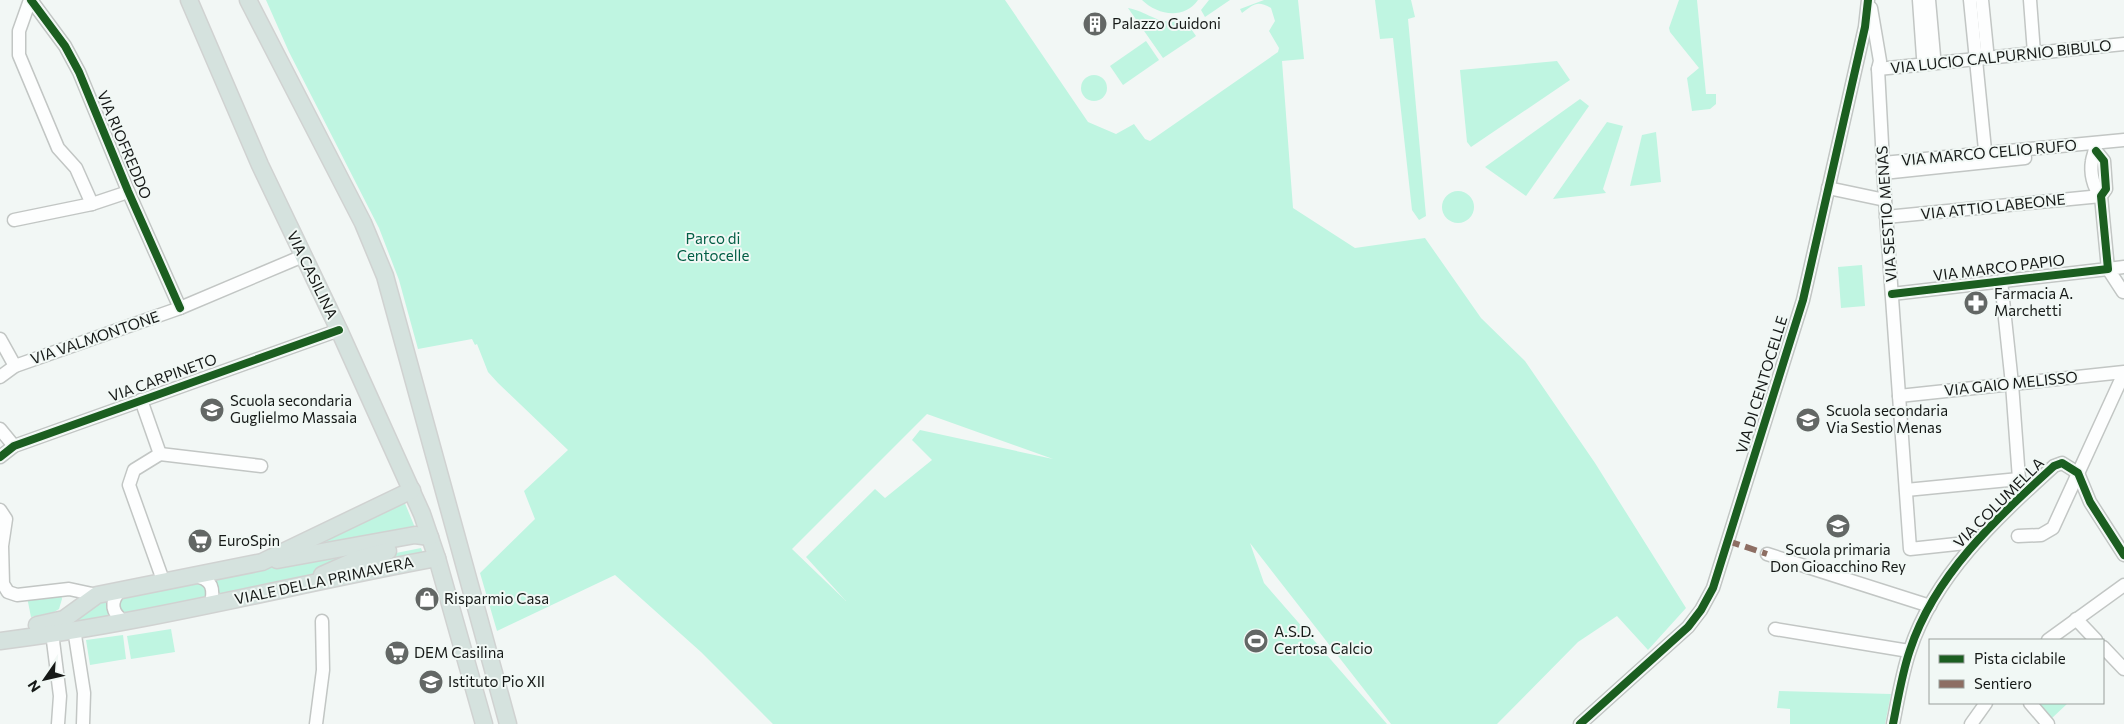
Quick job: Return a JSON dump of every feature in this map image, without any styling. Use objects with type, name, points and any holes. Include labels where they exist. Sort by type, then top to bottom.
[{"type":"main road","name":"VIA CASILINA","points":[[189,0],[260,165],[339,330],[412,490],[437,558],[484,724]]},
{"type":"main road","points":[[248,0],[338,173],[376,253],[393,304],[508,724]]},
{"type":"main road","name":"VIALE DELLA PRIMAVERA","points":[[0,640],[51,628],[97,595],[262,562],[412,490]]},
{"type":"main road","points":[[298,586],[358,558],[418,544],[430,537],[454,530]]},
{"type":"main road","points":[[262,562],[308,556],[411,536],[423,535],[430,537]]},
{"type":"main road","name":"VIALE DELLA PRIMAVERA","points":[[0,630],[74,629],[123,621],[211,605],[437,558]]},
{"type":"street","points":[[30,0],[19,31],[19,55],[58,148],[76,168],[92,204]]},
{"type":"street","name":"VIA RIOFREDDO","points":[[30,0],[65,46],[79,72],[128,191],[180,308]]},
{"type":"street","name":"VIA SESTIO MENAS","points":[[1868,0],[1879,65],[1884,200],[1910,549],[1975,542]]},
{"type":"street","name":"VIA DI CENTOCELLE","points":[[1580,724],[1688,627],[1702,610],[1710,595],[1803,300],[1865,27],[1868,0]]},
{"type":"street","points":[[1919,0],[1929,56]]},
{"type":"street","points":[[1929,0],[1929,56]]},
{"type":"street","points":[[1970,0],[1979,54],[1985,158]]},
{"type":"street","points":[[1979,54],[1982,0]]},
{"type":"street","points":[[2030,0],[2034,49]]},
{"type":"street","name":"VIA LUCIO CALPURNIO BIBULO","points":[[1879,65],[2085,44],[2124,37]]},
{"type":"street","name":"VIA LUCIO CALPURNIO BIBULO","points":[[2085,44],[2124,44]]},
{"type":"street","name":"VIA LUCIO CALPURNIO BIBULO","points":[[1879,65],[1929,56],[1979,54]]},
{"type":"street","name":"VIA MARCO CELIO RUFO","points":[[2095,147],[2124,140]]},
{"type":"street","points":[[2095,147],[2104,161],[2106,190],[2100,196],[2108,269],[2124,291],[2124,296]]},
{"type":"street","name":"VIA MARCO CELIO RUFO","points":[[1883,168],[2095,147],[2124,148]]},
{"type":"street","points":[[1828,188],[1884,200]]},
{"type":"street","points":[[14,220],[92,204],[122,194]]},
{"type":"street","name":"VIA ATTIO LABEONE","points":[[1886,217],[2100,196]]},
{"type":"street","name":"VIA VALMONTONE","points":[[0,377],[15,366],[180,308],[303,256]]},
{"type":"street","name":"VIA MARCO PAPIO","points":[[1892,294],[2124,267]]},
{"type":"street","points":[[2001,281],[2012,384],[2019,478],[2027,490]]},
{"type":"street","name":"VIA CARPINETO","points":[[0,457],[14,446],[339,330]]},
{"type":"street","points":[[0,339],[15,366]]},
{"type":"street","points":[[2018,536],[2041,535],[2053,528],[2124,373]]},
{"type":"street","name":"VIA GAIO MELISSO","points":[[1899,396],[2124,373]]},
{"type":"street","points":[[141,400],[160,454]]},
{"type":"street","points":[[0,429],[14,446]]},
{"type":"street","points":[[164,583],[130,490],[129,482],[135,469],[160,454],[262,466]]},
{"type":"street","name":"VIA COLUMELLA","points":[[1893,724],[1909,650],[1930,606],[1975,542],[2054,466],[2062,463],[2078,473]]},
{"type":"street","points":[[2078,473],[2090,502],[2124,555]]},
{"type":"street","points":[[1906,490],[2019,478]]},
{"type":"street","points":[[0,510],[6,519],[2,546],[4,584],[8,592],[17,595],[69,589],[97,595]]},
{"type":"street","points":[[1767,554],[1930,606]]},
{"type":"street","name":"VIALE DELLA PRIMAVERA","points":[[195,576],[205,578],[212,585],[211,605]]},
{"type":"street","points":[[2049,639],[2124,585]]},
{"type":"street","points":[[119,592],[114,599],[113,607],[116,614],[123,621]]},
{"type":"street","points":[[2076,619],[2095,639]]},
{"type":"street","points":[[316,724],[322,670],[322,622]]},
{"type":"street","points":[[51,628],[60,696],[58,724]]},
{"type":"street","points":[[74,629],[84,693],[83,724]]},
{"type":"street","points":[[1775,629],[1909,650]]},
{"type":"street","points":[[2104,648],[2124,669]]},
{"type":"street","points":[[1972,724],[1985,704]]},
{"type":"street","points":[[2031,704],[2048,724]]},
{"type":"green space","name":"Parco di Centocelle","points":[[266,0],[1005,0],[1088,122],[1116,134],[1134,124],[1145,139],[1150,141],[1278,52],[1279,48],[1269,31],[1275,21],[1271,8],[1262,4],[1256,4],[1242,13],[1240,9],[1264,0],[1298,0],[1304,59],[1282,61],[1293,208],[1355,248],[1425,238],[1481,318],[1525,361],[1595,463],[1686,608],[1648,650],[1617,616],[1578,642],[1497,724],[1391,724],[1250,543],[1264,583],[1387,724],[773,724],[701,652],[615,575],[497,631],[480,573],[535,519],[524,491],[568,450],[488,372],[477,344],[475,345],[472,339],[418,349],[399,280],[379,228],[289,52]],"holes":[[[927,414],[1053,459],[920,430],[912,440],[932,460],[885,498],[875,489],[806,557],[846,601],[792,549]]]},
{"type":"green space","points":[[1142,0],[1198,0],[1185,11],[1170,13],[1155,9]]},
{"type":"green space","points":[[1209,0],[1230,0],[1205,17],[1201,10]]},
{"type":"green space","points":[[1375,0],[1411,0],[1415,17],[1408,19],[1426,216],[1419,220],[1412,210],[1393,38],[1380,39]]},
{"type":"green space","points":[[1679,0],[1697,0],[1706,94],[1716,94],[1716,104],[1710,109],[1692,111],[1687,78],[1699,68],[1670,32],[1669,28]]},
{"type":"green space","points":[[1128,8],[1161,20],[1185,20],[1196,36],[1163,58]]},
{"type":"green space","points":[[1146,41],[1159,60],[1123,85],[1110,66]]},
{"type":"green space","points":[[1557,61],[1570,80],[1471,147],[1467,142],[1460,70]]},
{"type":"green space","points":[[1094,75],[1103,79],[1107,88],[1103,97],[1094,101],[1085,97],[1081,88],[1085,79]]},
{"type":"green space","points":[[1580,99],[1589,106],[1526,196],[1485,167]]},
{"type":"green space","points":[[1607,122],[1623,126],[1603,189],[1606,193],[1553,199]]},
{"type":"green space","points":[[1656,132],[1661,182],[1630,186],[1642,135]]},
{"type":"green space","points":[[1458,191],[1469,196],[1474,207],[1469,218],[1458,223],[1447,218],[1442,207],[1447,196]]},
{"type":"green space","points":[[1862,265],[1865,306],[1841,308],[1838,267]]},
{"type":"green space","points":[[404,501],[416,530],[301,553]]},
{"type":"green space","points":[[406,540],[301,580],[218,597],[214,579]]},
{"type":"green space","points":[[421,548],[423,553],[346,568],[376,557]]},
{"type":"green space","points":[[199,582],[208,587],[206,597],[125,613],[120,610],[118,602],[120,599]]},
{"type":"green space","points":[[61,593],[62,599],[59,609],[51,614],[31,617],[27,597]]},
{"type":"green space","points":[[111,598],[106,608],[112,615],[72,622],[86,608]]},
{"type":"green space","points":[[171,629],[175,652],[131,659],[127,636]]},
{"type":"green space","points":[[123,635],[126,659],[90,665],[86,640]]},
{"type":"green space","points":[[1779,691],[1891,694],[1885,724],[1790,724],[1790,709],[1777,708]]},
{"type":"green space","points":[[2037,704],[2067,704],[2051,719]]},
{"type":"marked path","points":[[1728,541],[1767,554]]},
{"type":"cycle path","points":[[31,0],[65,46],[79,72],[128,191],[180,308]]},
{"type":"cycle path","points":[[1580,724],[1688,627],[1701,610],[1713,588],[1803,300],[1865,27],[1868,0]]},
{"type":"cycle path","points":[[1892,294],[2108,269],[2101,196],[2106,189],[2104,161],[2096,151]]},
{"type":"cycle path","points":[[0,457],[14,446],[339,330]]},
{"type":"cycle path","points":[[1893,724],[1902,677],[1910,650],[1921,622],[1935,596],[1970,549],[1990,527],[2054,466],[2062,463],[2078,473],[2090,502],[2124,555]]},
{"type":"place","name":"Palazzo Guidoni","points":[[1095,24]]},
{"type":"place","name":"Farmacia A. Marchetti","points":[[1976,303]]},
{"type":"place","name":"Scuola secondaria Guglielmo Massaia","points":[[212,410]]},
{"type":"place","name":"Scuola secondaria Via Sestio Menas","points":[[1808,420]]},
{"type":"place","name":"Scuola primaria Don Gioacchino Rey","points":[[1838,526]]},
{"type":"place","name":"EuroSpin","points":[[200,541]]},
{"type":"place","name":"Risparmio Casa","points":[[427,599]]},
{"type":"place","name":"A.S.D. Certosa Calcio","points":[[1256,641]]},
{"type":"place","name":"DEM Casilina","points":[[397,653]]},
{"type":"place","name":"Istituto Pio XII","points":[[431,682]]}]
